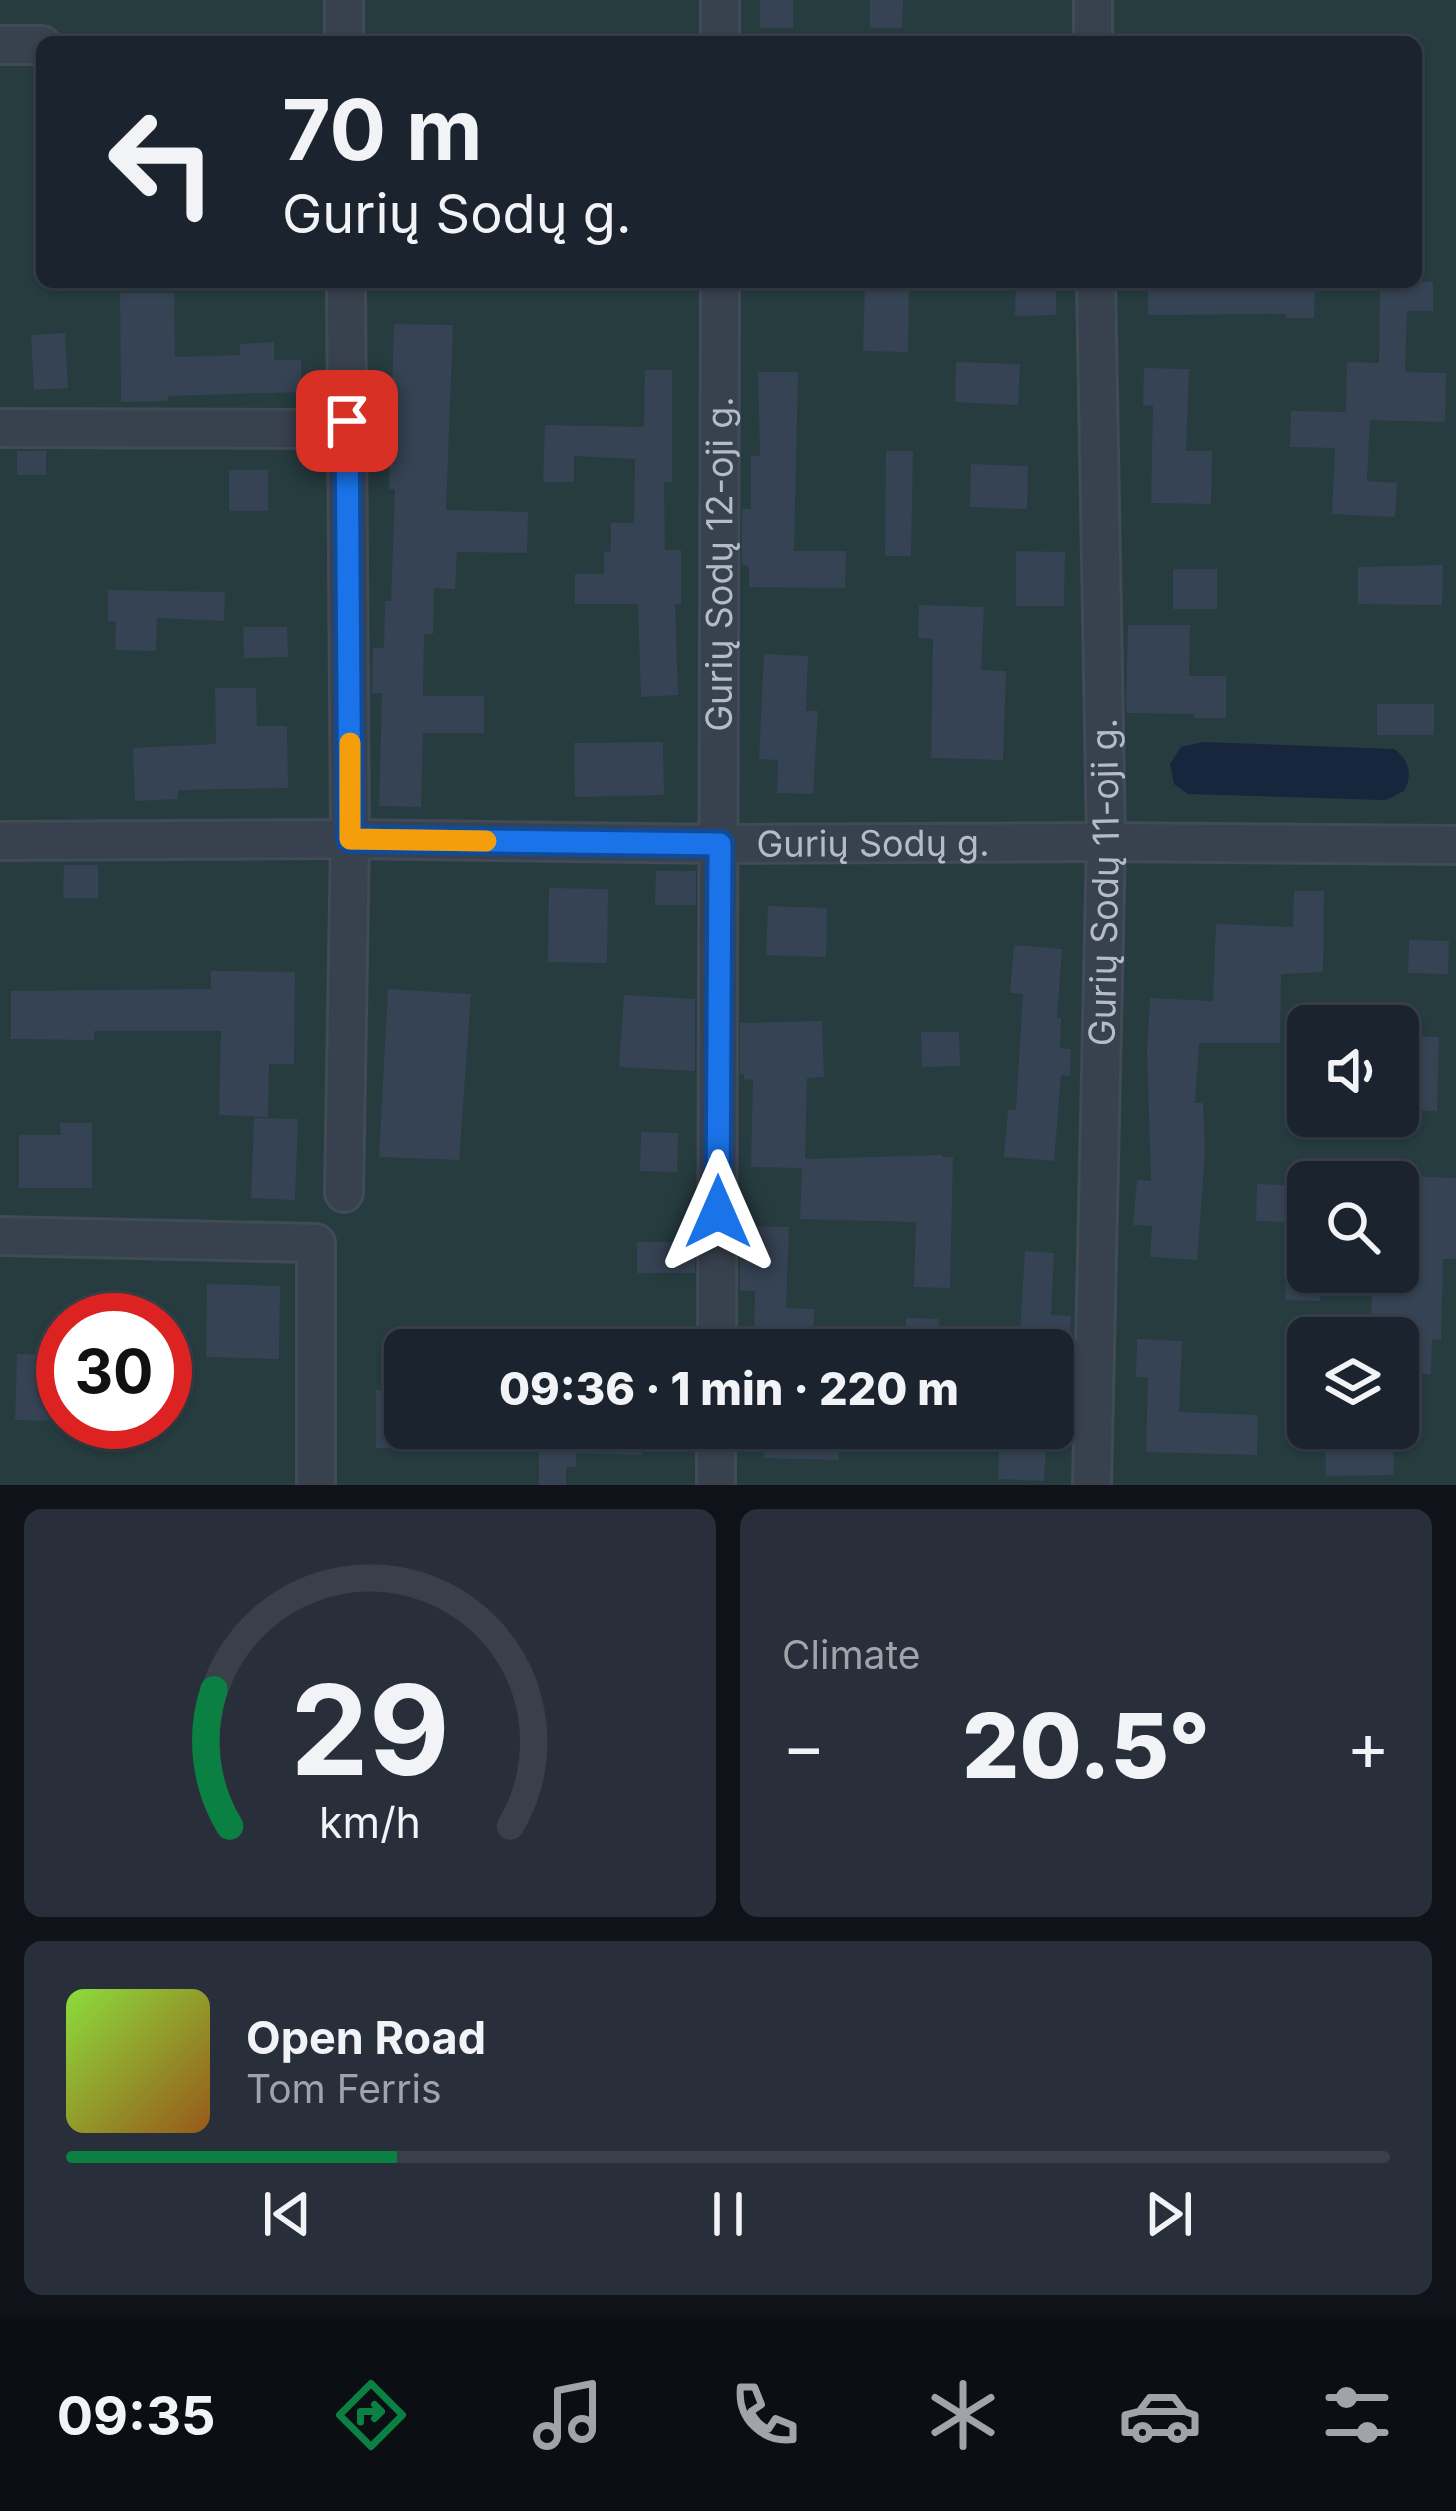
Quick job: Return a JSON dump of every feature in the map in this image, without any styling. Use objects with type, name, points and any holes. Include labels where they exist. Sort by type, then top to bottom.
[{"type":"street","points":[[344,0],[344,36]]},
{"type":"street","points":[[720,0],[720,36]]},
{"type":"street","points":[[1093,0],[1093,36]]},
{"type":"street","points":[[0,45],[36,45]]},
{"type":"street","points":[[344,1193],[350,839],[346,288]]},
{"type":"street","name":"Gurių Sodų 12-oji g.","points":[[717,1329],[720,288]]},
{"type":"street","name":"Gurių Sodų 11-oji g.","points":[[1093,1485],[1106,842],[1096,288]]},
{"type":"street","points":[[0,428],[317,428]]},
{"type":"street","name":"Gurių Sodų g.","points":[[0,841],[1456,845]]},
{"type":"street","points":[[0,1237],[316,1243],[316,1485]]},
{"type":"street","points":[[716,1449],[716,1485]]},
{"type":"green space","points":[[0,0],[1456,0],[1456,1485],[0,1485]]},
{"type":"water","points":[[1203,742],[1394,749],[1406,763],[1408,780],[1404,791],[1386,800],[1188,794],[1174,784],[1170,764],[1181,747]]},
{"type":"building","points":[[760,0],[793,0],[793,28],[760,28]]},
{"type":"building","points":[[870,0],[903,0],[902,28],[870,28]]},
{"type":"building","points":[[1422,282],[1433,282],[1433,311],[1407,311],[1405,372],[1446,373],[1445,422],[1370,420],[1367,481],[1397,483],[1395,517],[1332,514],[1335,448],[1290,447],[1291,411],[1346,412],[1347,362],[1379,363],[1380,288],[1422,288]]},
{"type":"building","points":[[865,288],[909,288],[908,352],[863,351]]},
{"type":"building","points":[[1016,288],[1056,288],[1056,315],[1015,316]]},
{"type":"building","points":[[1148,288],[1315,288],[1314,318],[1148,315]]},
{"type":"building","points":[[120,293],[174,293],[175,357],[240,355],[240,344],[274,342],[274,360],[301,360],[301,392],[121,402]]},
{"type":"building","points":[[394,324],[453,325],[446,510],[528,512],[527,553],[457,552],[455,589],[434,588],[433,634],[424,634],[423,696],[484,696],[484,733],[423,733],[421,807],[379,806],[382,693],[372,693],[373,648],[384,648],[385,601],[391,601]]},
{"type":"building","points":[[65,333],[68,388],[34,390],[31,335]]},
{"type":"building","points":[[956,362],[1020,364],[1018,405],[955,402]]},
{"type":"building","points":[[1144,368],[1189,369],[1186,451],[1212,451],[1211,504],[1151,503],[1153,406],[1143,405]]},
{"type":"building","points":[[645,370],[672,370],[672,482],[664,482],[665,550],[681,550],[681,604],[675,604],[678,695],[641,697],[638,604],[575,604],[575,574],[604,574],[604,552],[611,551],[611,523],[634,523],[635,459],[574,456],[574,482],[543,482],[545,425],[644,427]]},
{"type":"building","points":[[758,372],[798,372],[794,551],[846,551],[845,588],[749,587],[749,566],[742,565],[742,509],[751,509],[751,456],[760,456]]},
{"type":"building","points":[[17,451],[46,451],[46,475],[17,475]]},
{"type":"building","points":[[886,451],[913,451],[911,556],[885,556]]},
{"type":"building","points":[[971,464],[1028,466],[1027,509],[970,507]]},
{"type":"building","points":[[229,470],[268,470],[268,511],[229,511]]},
{"type":"building","points":[[1016,551],[1065,552],[1064,606],[1016,606]]},
{"type":"building","points":[[1443,565],[1442,605],[1358,604],[1358,567]]},
{"type":"building","points":[[1173,569],[1217,569],[1217,609],[1173,609]]},
{"type":"building","points":[[108,590],[225,592],[224,621],[157,618],[156,651],[115,650],[116,621],[108,621]]},
{"type":"building","points":[[919,605],[984,607],[981,670],[1006,671],[1003,760],[931,758],[933,639],[918,638]]},
{"type":"building","points":[[1128,625],[1190,625],[1189,676],[1226,676],[1226,718],[1126,713]]},
{"type":"building","points":[[243,627],[287,627],[288,657],[244,658]]},
{"type":"building","points":[[764,654],[808,656],[806,711],[818,711],[813,794],[777,793],[778,760],[759,759]]},
{"type":"building","points":[[215,688],[256,688],[257,726],[287,726],[288,788],[178,790],[178,799],[135,801],[133,748],[216,744]]},
{"type":"building","points":[[1377,704],[1434,704],[1434,735],[1377,735]]},
{"type":"building","points":[[663,742],[664,795],[575,797],[574,743]]},
{"type":"building","points":[[64,865],[98,865],[98,898],[63,898]]},
{"type":"building","points":[[656,871],[696,871],[696,905],[655,905]]},
{"type":"building","points":[[549,888],[608,889],[607,963],[548,962]]},
{"type":"building","points":[[1294,891],[1324,891],[1323,972],[1281,974],[1280,1043],[1199,1043],[1195,1103],[1203,1103],[1205,1153],[1197,1260],[1150,1257],[1152,1226],[1133,1225],[1137,1180],[1151,1181],[1150,998],[1213,1001],[1216,924],[1293,927]]},
{"type":"building","points":[[768,906],[827,908],[826,957],[766,955]]},
{"type":"building","points":[[1409,940],[1449,941],[1448,974],[1408,973]]},
{"type":"building","points":[[1014,945],[1062,949],[1057,1018],[1061,1018],[1060,1048],[1071,1049],[1070,1076],[1061,1075],[1054,1161],[1004,1157],[1008,1110],[1016,1110],[1023,994],[1010,993]]},
{"type":"building","points":[[211,971],[295,972],[294,1064],[269,1064],[268,1117],[219,1115],[221,1031],[94,1031],[94,1040],[11,1039],[11,991],[211,989]]},
{"type":"building","points":[[388,989],[471,994],[459,1160],[379,1157]]},
{"type":"building","points":[[624,995],[695,999],[695,1071],[619,1067]]},
{"type":"building","points":[[822,1021],[824,1077],[807,1078],[805,1159],[953,1157],[950,1288],[914,1287],[916,1222],[800,1219],[802,1168],[751,1167],[753,1079],[744,1080],[740,1074],[740,1023]]},
{"type":"building","points":[[921,1032],[959,1032],[960,1066],[922,1067]]},
{"type":"building","points":[[1419,1037],[1439,1037],[1437,1111],[1419,1111]]},
{"type":"building","points":[[254,1118],[298,1119],[295,1200],[251,1198]]},
{"type":"building","points":[[60,1123],[92,1123],[92,1188],[19,1188],[19,1135],[61,1135]]},
{"type":"building","points":[[641,1132],[678,1133],[677,1172],[640,1171]]},
{"type":"building","points":[[1419,1177],[1456,1178],[1456,1259],[1443,1259],[1441,1340],[1432,1339],[1431,1374],[1419,1374],[1419,1317],[1371,1317],[1372,1294],[1419,1293]]},
{"type":"building","points":[[1257,1184],[1287,1185],[1287,1222],[1256,1221]]},
{"type":"building","points":[[745,1226],[789,1227],[786,1308],[814,1309],[814,1329],[754,1329],[755,1291],[740,1291],[740,1243],[744,1243]]},
{"type":"building","points":[[637,1242],[695,1242],[695,1273],[637,1273]]},
{"type":"building","points":[[1025,1251],[1054,1253],[1051,1315],[1071,1316],[1070,1329],[1020,1329]]},
{"type":"building","points":[[1286,1272],[1287,1293],[1320,1293],[1320,1301],[1285,1300]]},
{"type":"building","points":[[207,1284],[280,1286],[279,1359],[206,1357]]},
{"type":"building","points":[[906,1318],[939,1319],[939,1329],[906,1329]]},
{"type":"building","points":[[1137,1339],[1182,1341],[1179,1412],[1258,1415],[1257,1455],[1146,1452],[1148,1377],[1136,1377]]},
{"type":"building","points":[[17,1354],[36,1354],[36,1420],[15,1420]]},
{"type":"building","points":[[376,1390],[384,1390],[384,1448],[376,1448]]},
{"type":"building","points":[[539,1449],[642,1449],[642,1455],[576,1453],[576,1467],[566,1467],[566,1485],[539,1485]]},
{"type":"building","points":[[764,1449],[839,1449],[839,1460],[764,1458]]},
{"type":"building","points":[[999,1449],[1046,1449],[1044,1481],[998,1479]]},
{"type":"building","points":[[1325,1449],[1393,1449],[1394,1475],[1326,1476]]},
{"type":"slow traffic","points":[[350,743],[350,839],[486,841]]},
{"type":"route","points":[[347,421],[350,839],[720,844],[718,1212]]}]
